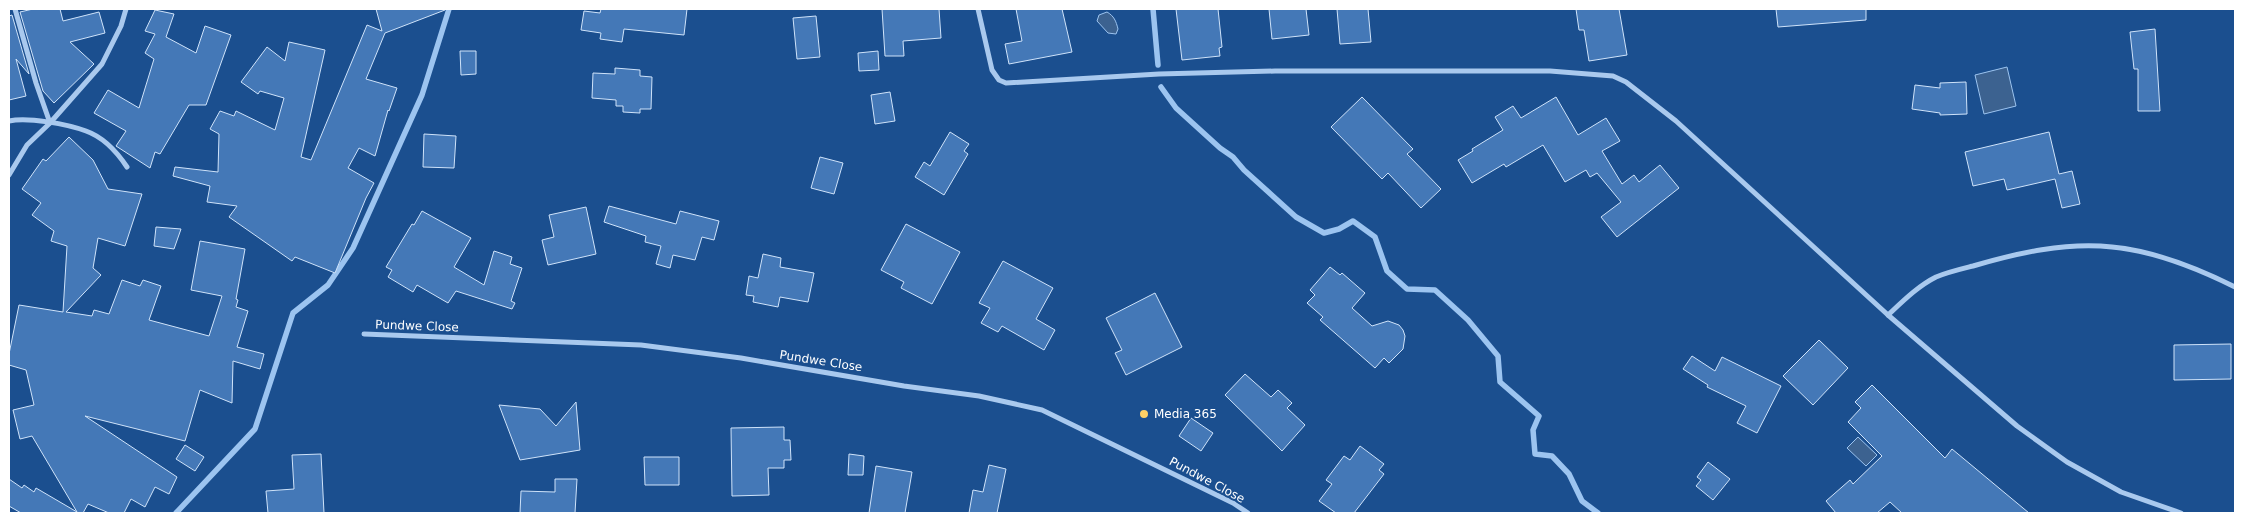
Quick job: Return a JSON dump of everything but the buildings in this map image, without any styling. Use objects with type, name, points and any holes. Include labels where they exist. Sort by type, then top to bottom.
[{"type":"street","points":[[15,9],[36,83],[50,123]]},
{"type":"street","points":[[9,175],[28,146],[102,64],[121,26],[126,9]]},
{"type":"street","points":[[978,9],[992,70],[999,80],[1006,83],[1159,74],[1274,71],[1550,71],[1613,76],[1626,82],[1676,121],[1888,315],[2017,426],[2067,462],[2121,492],[2181,513]]},
{"type":"street","points":[[9,121],[17,119],[50,123],[87,131],[109,145],[127,167]]},
{"type":"street","points":[[1888,315],[1917,289],[1937,277],[2002,258],[2057,248],[2112,247],[2162,256],[2208,273],[2235,286]]},
{"type":"street","name":"Pundwe Close","points":[[364,334],[641,345],[760,361],[904,386],[979,396],[1042,410],[1224,499],[1248,513]]},
{"type":"water","points":[[1107,12],[1115,21],[1118,29],[1116,34],[1108,33],[1097,21],[1099,15]]},
{"type":"water","points":[[2007,67],[2016,106],[1984,114],[1975,75]]},
{"type":"water","points":[[1858,437],[1877,455],[1866,466],[1847,448]]},
{"type":"waterway","points":[[176,513],[255,429],[293,313],[328,285],[353,248],[422,95],[449,9]]},
{"type":"waterway","points":[[1153,9],[1158,65]]},
{"type":"waterway","points":[[1161,87],[1176,108],[1220,148],[1233,157],[1244,170],[1296,217],[1324,233],[1339,229],[1353,221],[1375,237],[1387,271],[1407,289],[1435,290],[1468,320],[1498,356],[1500,382],[1539,416],[1533,430],[1535,454],[1552,456],[1569,474],[1582,501],[1598,513]]},
{"type":"place","name":"Media 365","points":[[1144,414]]}]
